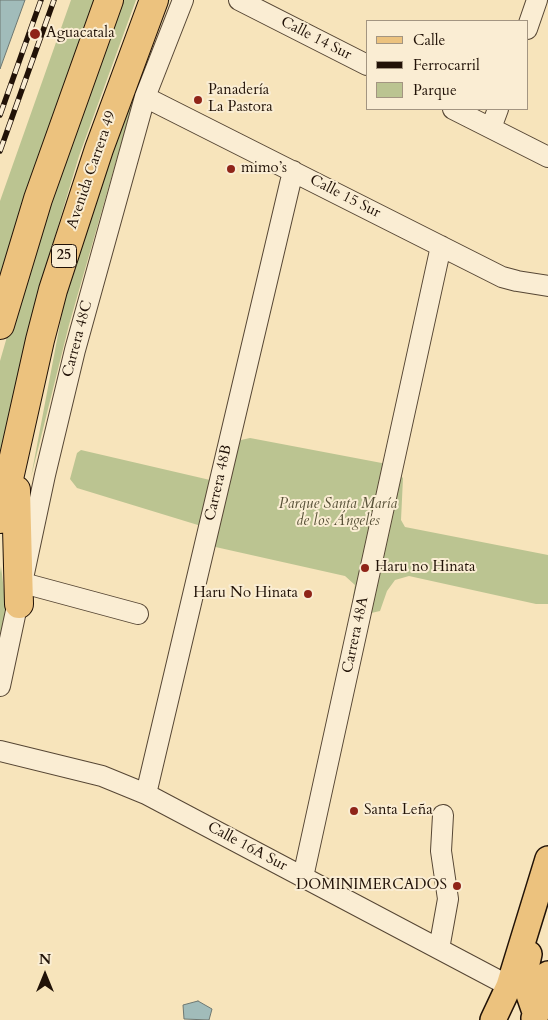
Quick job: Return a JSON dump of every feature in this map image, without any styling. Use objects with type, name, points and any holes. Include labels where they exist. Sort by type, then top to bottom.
[{"type":"highway","points":[[0,325],[38,199],[108,0]]},
{"type":"highway","name":"Avenida Carrera 49","points":[[0,519],[53,290],[99,149],[154,0]]},
{"type":"highway","points":[[15,450],[21,593]]},
{"type":"main road","points":[[493,1020],[508,986],[548,859]]},
{"type":"main road","points":[[541,1003],[530,1001],[526,986],[526,972],[527,958],[548,896]]},
{"type":"street","name":"Carrera 48C","points":[[0,686],[45,475],[73,359],[146,97],[183,0]]},
{"type":"street","points":[[528,26],[537,0]]},
{"type":"street","name":"Calle 14 Sur","points":[[242,1],[366,64]]},
{"type":"street","name":"Calle 15 Sur","points":[[146,97],[502,277],[548,286]]},
{"type":"street","points":[[455,110],[548,157]]},
{"type":"street","points":[[491,128],[498,110]]},
{"type":"street","name":"Carrera 48B","points":[[146,794],[293,171]]},
{"type":"street","name":"Carrera 48A","points":[[303,877],[441,246]]},
{"type":"street","points":[[21,593],[138,614]]},
{"type":"street","name":"Calle 16A Sur","points":[[0,751],[102,776],[146,794],[508,986]]},
{"type":"street","points":[[439,948],[448,899],[441,851],[443,815]]},
{"type":"green space","points":[[71,0],[94,0],[27,187],[0,275],[0,201]]},
{"type":"green space","points":[[120,0],[136,0],[79,156],[55,236],[27,336],[0,454],[0,361],[17,302]]},
{"type":"green space","points":[[162,0],[170,0],[158,28],[121,144],[69,325],[31,477],[63,308],[89,210]]},
{"type":"green space","name":"Parque Santa María de los Ángeles","points":[[250,438],[387,464],[403,478],[401,520],[405,527],[548,555],[548,604],[536,604],[409,576],[395,580],[387,591],[380,611],[367,614],[353,606],[355,585],[345,576],[211,546],[211,529],[77,488],[70,479],[77,453],[81,450],[223,483],[234,446],[241,440]]},
{"type":"green space","points":[[1,566],[6,608],[0,635],[0,573]]},
{"type":"water","points":[[0,0],[25,0],[0,69]]},
{"type":"water","points":[[198,1001],[212,1009],[209,1020],[184,1019],[183,1005]]},
{"type":"railway","points":[[0,115],[41,0]]},
{"type":"railway","points":[[0,151],[54,0]]},
{"type":"place","name":"Aguacatala","points":[[35,34]]},
{"type":"place","name":"Panadería La Pastora","points":[[198,100]]},
{"type":"place","name":"mimo’s","points":[[231,169]]},
{"type":"place","name":"Haru no Hinata","points":[[365,568]]},
{"type":"place","name":"Haru No Hinata","points":[[308,594]]},
{"type":"place","name":"Santa Leña","points":[[354,811]]},
{"type":"place","name":"DOMINIMERCADOS","points":[[457,886]]}]
